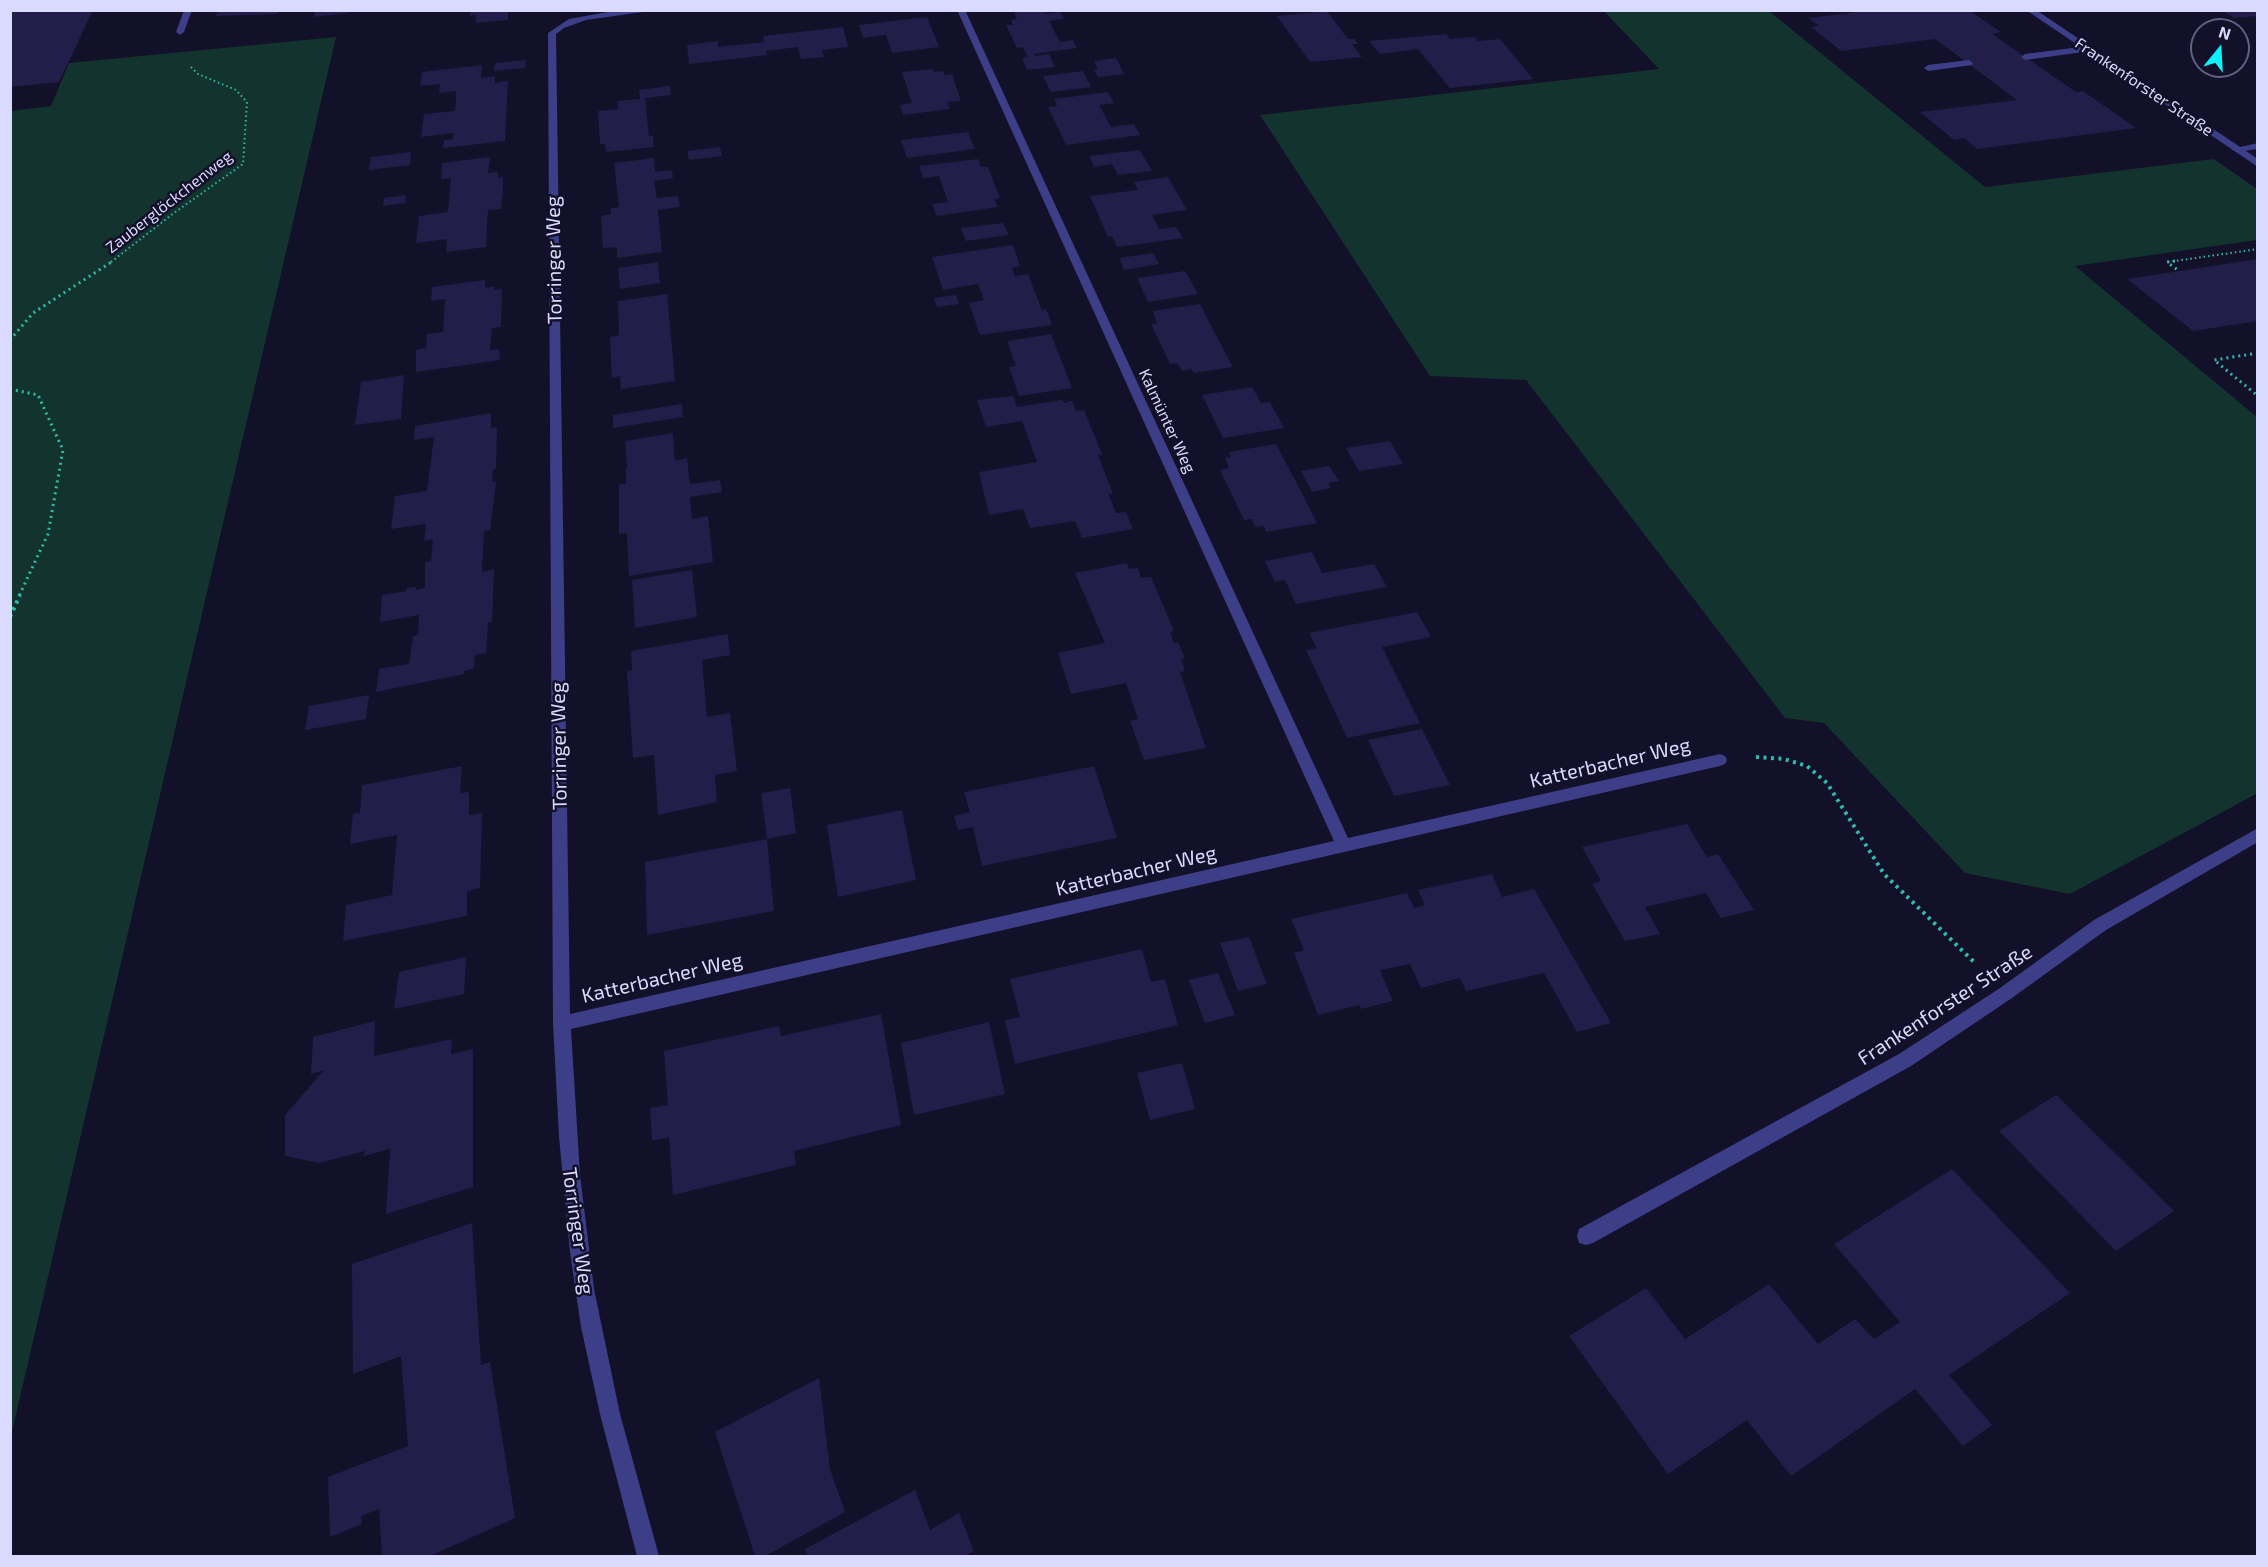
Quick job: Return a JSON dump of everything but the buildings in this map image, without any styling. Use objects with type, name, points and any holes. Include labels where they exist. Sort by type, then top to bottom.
[{"type":"street","points":[[180,32],[188,10]]},
{"type":"street","name":"Torringer Weg","points":[[648,1557],[633,1504],[591,1326],[568,1157],[562,1023],[552,33],[560,25],[577,19],[653,10]]},
{"type":"street","name":"Kalmünter Weg","points":[[962,10],[1343,845]]},
{"type":"street","name":"Frankenforster Straße","points":[[2030,10],[2258,164]]},
{"type":"street","points":[[2025,57],[2088,49]]},
{"type":"street","points":[[1929,68],[1969,63]]},
{"type":"street","points":[[2236,149],[2258,146]]},
{"type":"street","name":"Katterbacher Weg","points":[[562,1023],[1720,760]]},
{"type":"street","name":"Frankenforster Straße","points":[[1586,1236],[1905,1060],[2006,993],[2100,925],[2258,834]]},
{"type":"path","name":"Zauberglöckchenweg","points":[[10,340],[33,313],[109,264],[174,213],[243,164],[247,102],[236,90],[198,74],[185,61],[180,32]]},
{"type":"path","points":[[2179,271],[2168,262],[2258,249]]},
{"type":"path","points":[[2258,353],[2214,360],[2258,396]]},
{"type":"path","points":[[10,389],[38,395],[63,450],[48,534],[10,617]]},
{"type":"path","points":[[1720,760],[1759,756],[1784,759],[1807,766],[1827,783],[1884,874],[2006,993]]},
{"type":"green space","points":[[1604,11],[1769,11],[1985,187],[2214,159],[2257,189],[2257,240],[2075,266],[2257,417],[2258,793],[2070,894],[1965,873],[1824,723],[1785,718],[1526,380],[1430,376],[1260,115],[1659,69]]},
{"type":"green space","points":[[336,37],[11,1436],[11,111],[51,106],[69,63]]}]
